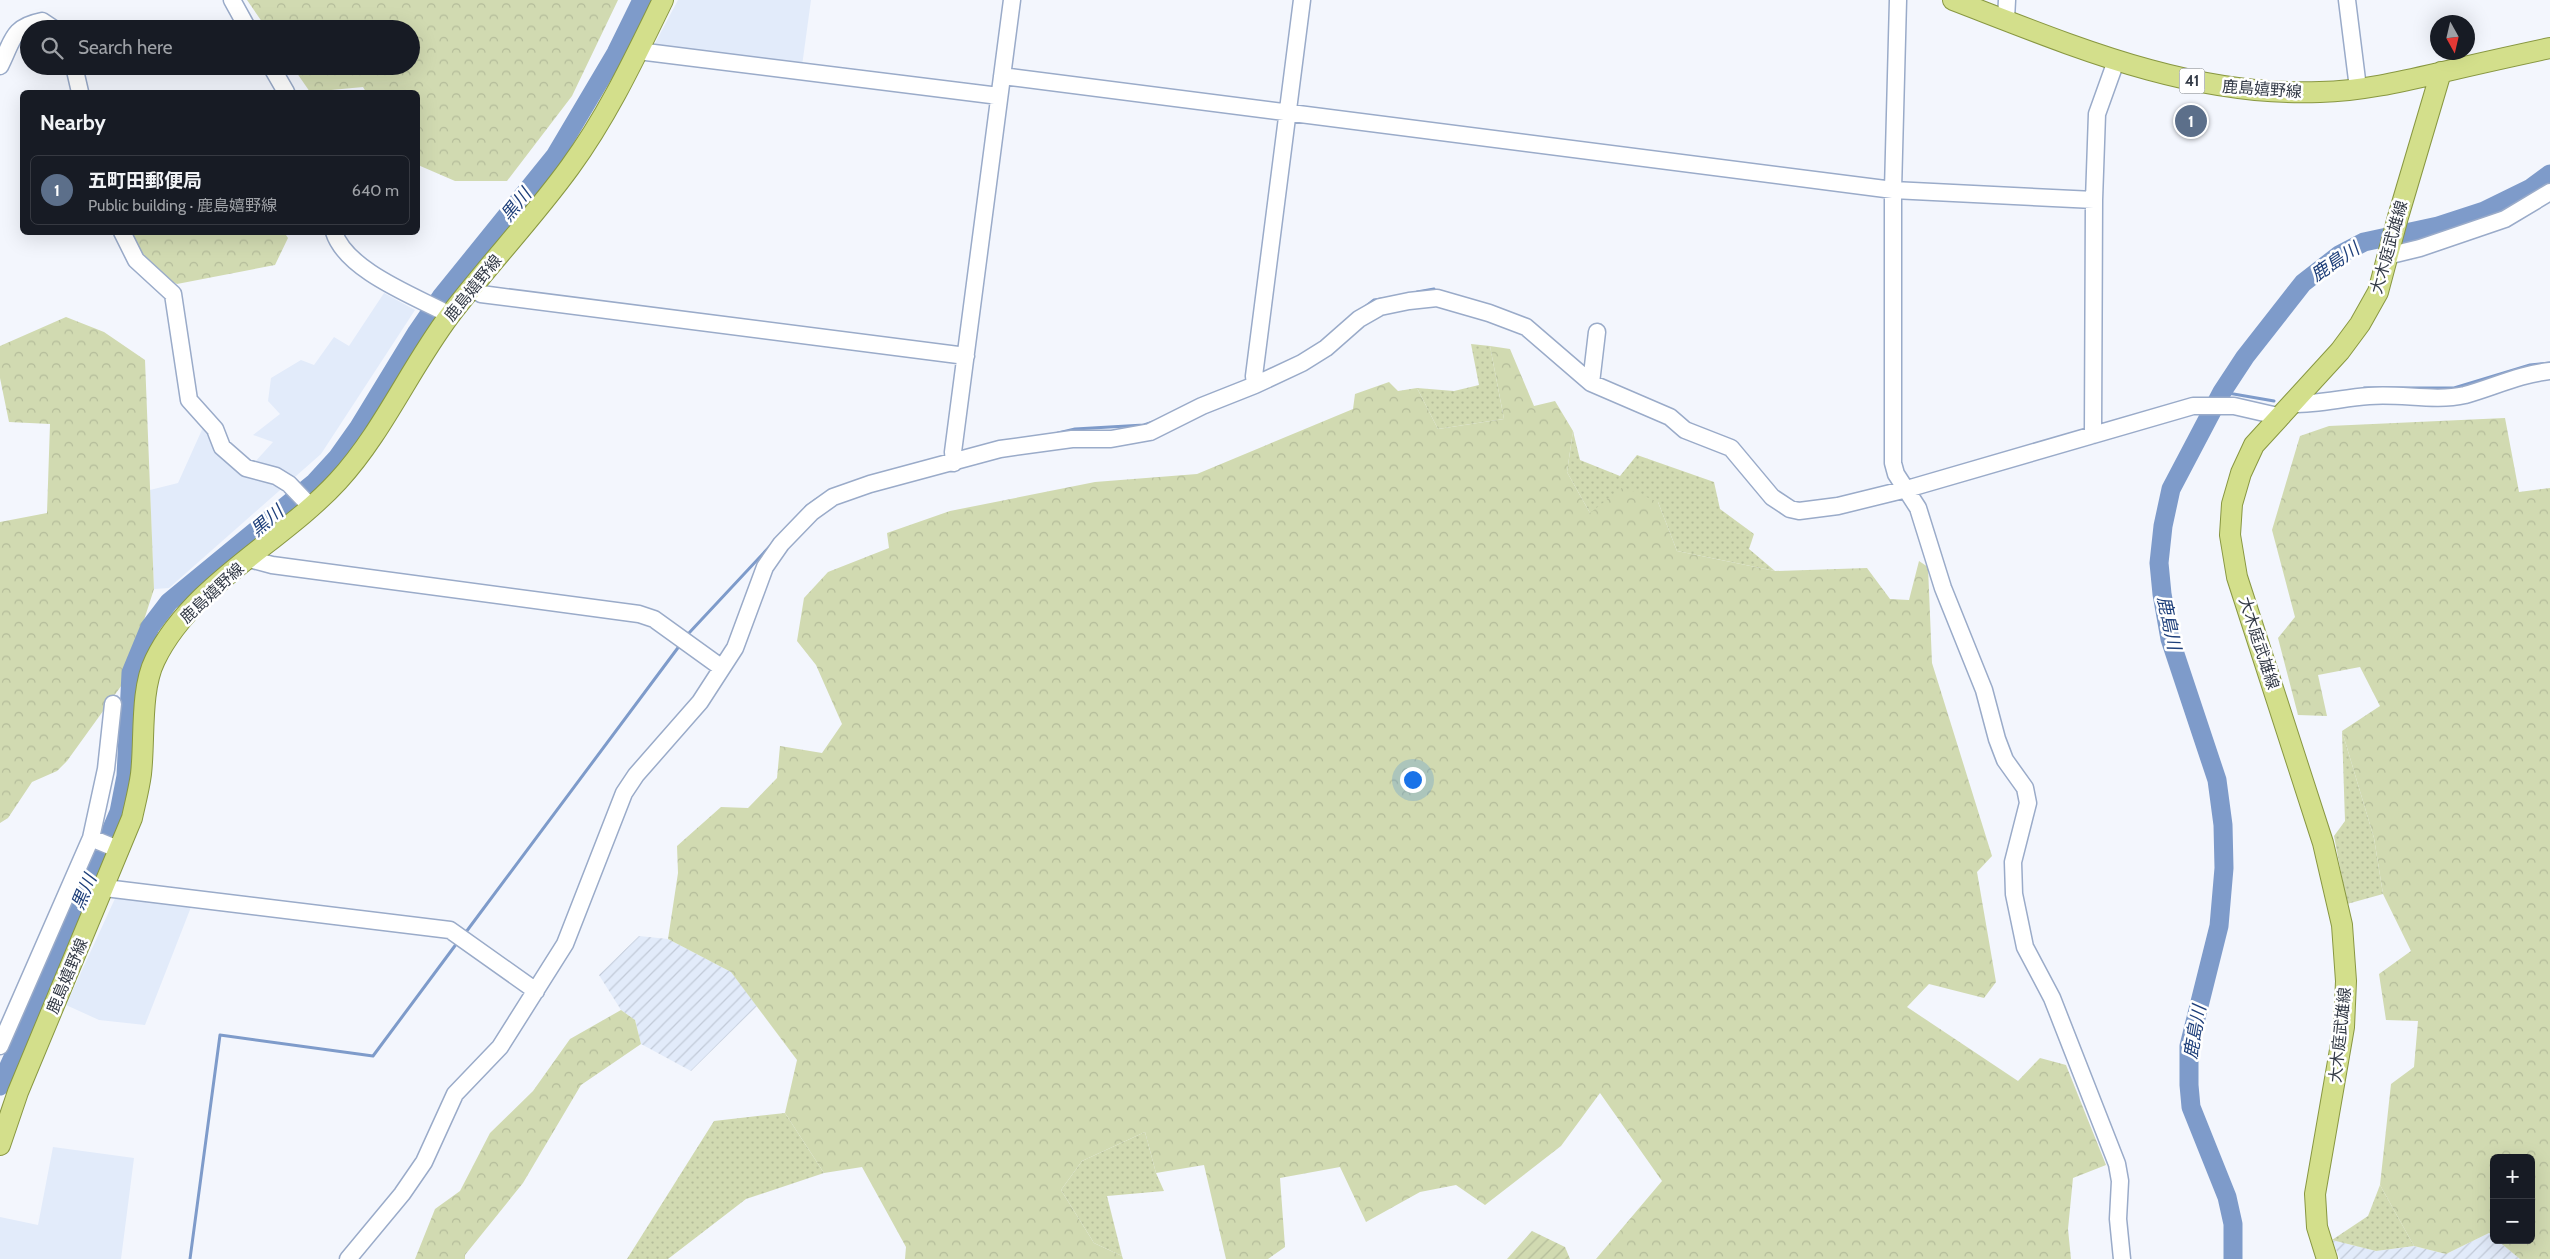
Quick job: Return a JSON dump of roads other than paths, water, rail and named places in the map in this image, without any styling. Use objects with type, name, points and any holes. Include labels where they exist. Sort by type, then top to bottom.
[{"type":"main road","name":"鹿島嬉野線","points":[[0,1145],[18,1092],[104,888],[116,848],[132,818],[141,774],[148,692],[154,662],[186,614],[311,507],[338,481],[361,451],[450,315],[474,288],[571,166],[603,117],[663,0]]},
{"type":"main road","name":"鹿島嬉野線","points":[[1953,0],[2007,10],[2116,61],[2175,78],[2220,86],[2278,92],[2322,92],[2382,86],[2550,48]]},
{"type":"main road","name":"大木庭武雄線","points":[[2327,1259],[2316,1227],[2315,1194],[2344,1027],[2346,982],[2342,925],[2323,843],[2236,577],[2230,535],[2232,504],[2240,473],[2254,445],[2340,351],[2360,324],[2378,292],[2386,256],[2441,72]]},
{"type":"street","points":[[232,0],[243,20]]},
{"type":"street","points":[[954,463],[953,452],[1012,0]]},
{"type":"street","points":[[1255,386],[1254,376],[1302,0]]},
{"type":"street","points":[[1898,0],[1893,190],[1892,440],[1896,474],[1918,508],[1943,588],[1984,690],[1997,739],[2006,760],[2025,788],[2028,803],[2013,862],[2014,894],[2025,946],[2052,998],[2117,1164],[2120,1181],[2118,1219],[2122,1259]]},
{"type":"street","points":[[2347,0],[2358,88]]},
{"type":"street","points":[[0,66],[15,32],[20,29]]},
{"type":"street","points":[[638,52],[999,96]]},
{"type":"street","points":[[2093,435],[2094,200],[2097,114],[2116,61]]},
{"type":"street","points":[[76,75],[80,90]]},
{"type":"street","points":[[276,75],[285,90]]},
{"type":"street","points":[[1002,76],[1893,190],[2094,200]]},
{"type":"street","points":[[2386,256],[2420,248],[2505,219],[2550,192]]},
{"type":"street","points":[[124,235],[136,260],[173,294],[189,400],[215,429],[222,447],[246,468],[276,476],[289,484],[311,507]]},
{"type":"street","points":[[336,235],[346,252],[365,270],[450,315]]},
{"type":"street","points":[[474,288],[481,294],[966,356]]},
{"type":"street","points":[[348,1259],[402,1194],[424,1162],[455,1094],[500,1047],[536,992],[572,929],[624,793],[636,775],[700,702],[735,648],[765,567],[781,544],[812,512],[833,497],[870,484],[954,463],[1000,449],[1072,439],[1111,439],[1150,432],[1202,406],[1255,386],[1302,363],[1326,348],[1359,319],[1380,307],[1408,301],[1437,298],[1489,312],[1526,327],[1591,383],[1670,417],[1684,430],[1731,448],[1772,497],[1790,509],[1799,511],[1838,506],[1907,489],[2193,406],[2209,404],[2287,410],[2370,396],[2446,397],[2464,395],[2529,373],[2550,371]]},
{"type":"street","points":[[1591,383],[1597,332]]},
{"type":"street","points":[[249,559],[272,565],[639,614],[654,619],[722,668]]},
{"type":"street","points":[[0,1046],[94,839],[106,769],[113,704]]},
{"type":"street","points":[[94,839],[116,848]]},
{"type":"street","points":[[104,888],[450,930],[536,992]]},
{"type":"waterway","name":"黒川","points":[[0,1086],[40,998],[119,812],[126,776],[131,673],[150,627],[169,602],[315,482],[337,458],[359,427],[417,332],[441,297],[555,156],[616,53],[642,0]]},
{"type":"waterway","name":"鹿島川","points":[[2233,1259],[2233,1224],[2227,1197],[2191,1107],[2189,1085],[2189,1046],[2219,926],[2224,868],[2223,825],[2217,780],[2170,639],[2162,594],[2159,563],[2163,526],[2171,489],[2222,392],[2245,357],[2303,283],[2339,255],[2364,242],[2438,226],[2484,211],[2531,188],[2550,174]]},
{"type":"waterway","points":[[1417,292],[1434,289]]},
{"type":"waterway","points":[[1365,307],[1374,300],[1382,299]]},
{"type":"waterway","points":[[2364,388],[2454,388],[2530,365],[2550,363]]},
{"type":"waterway","points":[[2222,392],[2274,401]]},
{"type":"waterway","points":[[1058,433],[1075,429],[1144,425],[1153,422]]},
{"type":"waterway","points":[[806,507],[817,499]]},
{"type":"waterway","points":[[689,633],[772,544]]},
{"type":"waterway","points":[[466,932],[680,645]]},
{"type":"waterway","points":[[190,1259],[220,1035],[373,1056],[457,943]]},
{"type":"place","name":"五町田郵便局","points":[[2191,121]]}]
